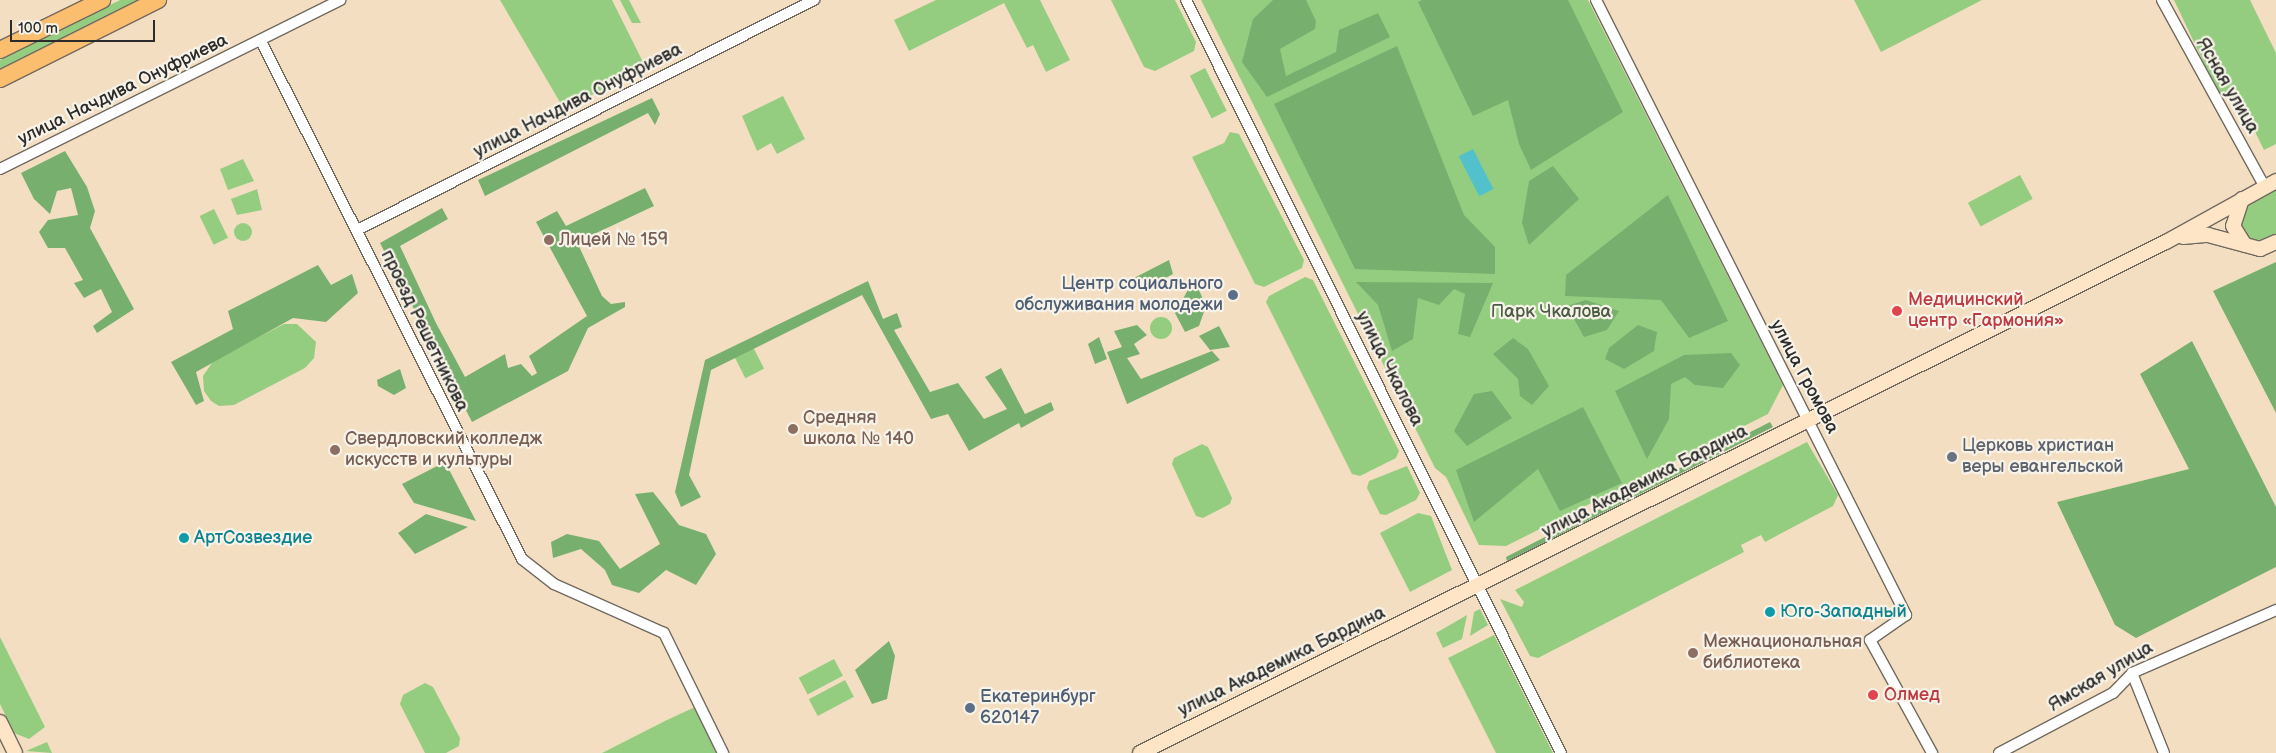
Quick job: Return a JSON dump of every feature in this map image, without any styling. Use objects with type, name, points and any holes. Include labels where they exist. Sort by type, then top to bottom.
[{"type":"main road","points":[[0,50],[102,0]]},
{"type":"main road","points":[[0,79],[158,0]]},
{"type":"street","name":"улица Начдива Онуфриева","points":[[0,169],[340,0]]},
{"type":"street","name":"улица Начдива Онуфриева","points":[[357,230],[814,0]]},
{"type":"street","name":"улица Чкалова","points":[[1186,0],[1561,753]]},
{"type":"street","name":"улица Громова","points":[[1596,0],[1766,340],[1811,419],[1906,615],[1870,640],[1932,753]]},
{"type":"street","name":"Ясная улица","points":[[2162,0],[2271,184]]},
{"type":"street","name":"проезд Решетникова","points":[[261,40],[522,560],[554,584],[664,633],[723,753]]},
{"type":"street","name":"улица Академика Бардина","points":[[1140,753],[1479,586],[2166,242],[2271,184]]},
{"type":"street","points":[[2242,199],[2233,226],[2245,245]]},
{"type":"street","name":"улица Академика Бардина","points":[[2166,242],[2199,234],[2260,249],[2276,242]]},
{"type":"street","name":"Ямская улица","points":[[1999,753],[2113,693],[2132,673],[2276,610]]},
{"type":"street","points":[[2132,673],[2164,753]]},
{"type":"street","points":[[0,722],[15,753]]},
{"type":"green space","points":[[120,0],[139,0],[0,70],[0,60]]},
{"type":"green space","points":[[500,0],[612,0],[646,68],[564,109]]},
{"type":"green space","points":[[620,0],[629,0],[641,23],[632,23]]},
{"type":"green space","points":[[936,0],[1040,0],[1070,60],[1046,72],[1033,45],[1027,48],[1004,3],[909,51],[894,20]]},
{"type":"green space","points":[[1111,0],[1175,0],[1196,42],[1194,51],[1155,71],[1144,67]]},
{"type":"green space","name":"Парк Чкалова","points":[[1201,0],[1588,0],[1783,385],[1768,414],[1506,546],[1479,545],[1446,477],[1435,468]]},
{"type":"green space","points":[[1273,0],[1306,0],[1316,21],[1315,29],[1280,49],[1286,76],[1336,52],[1339,30],[1378,13],[1390,37],[1267,97],[1242,62],[1253,19]]},
{"type":"green space","points":[[1422,0],[1568,0],[1623,112],[1531,170],[1519,144],[1508,100],[1473,116],[1418,2]]},
{"type":"green space","points":[[1854,0],[1982,0],[1881,52]]},
{"type":"green space","points":[[2174,0],[2250,0],[2276,53],[2276,144],[2264,150],[2236,93],[2220,97]]},
{"type":"green space","points":[[1397,46],[1464,215],[1495,247],[1495,274],[1355,269],[1274,104]]},
{"type":"green space","points":[[1205,68],[1227,111],[1212,118],[1190,76]]},
{"type":"green space","points":[[783,96],[805,139],[777,154],[771,143],[757,151],[742,116]]},
{"type":"green space","points":[[652,98],[660,114],[655,125],[648,113],[485,196],[478,180]]},
{"type":"green space","points":[[1230,132],[1239,134],[1304,260],[1302,268],[1264,287],[1255,284],[1192,157],[1224,143]]},
{"type":"green space","points":[[65,151],[87,187],[95,211],[90,228],[134,309],[97,333],[93,326],[112,312],[101,289],[84,298],[74,283],[83,280],[65,248],[48,248],[39,232],[48,220],[78,215],[71,188],[57,191],[50,214],[34,199],[21,173]]},
{"type":"green space","points":[[243,159],[254,181],[228,190],[220,169]]},
{"type":"green space","points":[[1553,166],[1579,199],[1529,245],[1522,223],[1529,181]]},
{"type":"green space","points":[[2020,175],[2033,199],[1981,227],[1968,203]]},
{"type":"green space","points":[[645,188],[654,206],[577,242],[602,296],[611,304],[625,302],[625,307],[588,328],[568,371],[472,422],[380,243],[442,208],[448,219],[400,246],[436,323],[465,377],[505,354],[508,368],[521,364],[532,376],[537,373],[529,356],[587,316],[536,222],[557,211],[566,226]]},
{"type":"green space","points":[[257,189],[262,210],[237,215],[231,199]]},
{"type":"green space","points":[[2276,189],[2276,236],[2262,243],[2248,240],[2239,228],[2248,203]]},
{"type":"green space","points":[[1668,195],[1728,321],[1689,338],[1661,300],[1565,296],[1566,275]]},
{"type":"green space","points":[[214,209],[228,238],[214,245],[200,216]]},
{"type":"green space","points":[[239,223],[247,223],[252,228],[250,239],[239,241],[234,236],[234,228]]},
{"type":"green space","points":[[1169,260],[1173,274],[1143,290],[1134,278]]},
{"type":"green space","points":[[2276,262],[2276,413],[2213,291]]},
{"type":"green space","points":[[318,265],[331,285],[352,274],[358,293],[326,322],[293,318],[196,372],[204,401],[196,405],[171,362],[233,329],[228,311]]},
{"type":"green space","points":[[1305,277],[1313,280],[1399,451],[1396,458],[1360,476],[1352,474],[1266,302],[1269,296]]},
{"type":"green space","points":[[1194,279],[1206,306],[1199,326],[1185,332],[1175,313]]},
{"type":"green space","points":[[868,281],[883,319],[897,313],[902,327],[894,330],[930,392],[958,383],[984,419],[1007,409],[985,377],[1001,368],[1025,414],[1051,402],[1054,410],[1021,428],[1019,423],[969,451],[948,414],[931,419],[862,295],[711,370],[689,475],[701,497],[681,507],[675,492],[705,360]]},
{"type":"green space","points":[[1356,282],[1493,283],[1470,337],[1458,334],[1465,294],[1454,289],[1439,305],[1418,298],[1413,339],[1392,351],[1378,305]]},
{"type":"green space","points":[[1586,300],[1619,311],[1607,330],[1584,337],[1567,306]]},
{"type":"green space","points":[[1161,317],[1169,320],[1172,328],[1169,336],[1161,339],[1153,336],[1150,328],[1153,320]]},
{"type":"green space","points":[[284,324],[297,324],[316,342],[314,358],[305,368],[234,405],[219,406],[211,401],[204,391],[203,376],[214,360]]},
{"type":"green space","points":[[1137,325],[1147,335],[1134,344],[1140,354],[1127,358],[1141,379],[1212,351],[1220,360],[1127,404],[1107,352],[1122,347],[1114,331]]},
{"type":"green space","points":[[1638,325],[1657,332],[1654,351],[1624,369],[1605,359],[1609,348]]},
{"type":"green space","points":[[1219,326],[1230,347],[1210,350],[1199,336]]},
{"type":"green space","points":[[1099,337],[1107,359],[1095,364],[1088,344]]},
{"type":"green space","points":[[1513,338],[1528,349],[1549,386],[1532,405],[1520,396],[1518,379],[1493,354]]},
{"type":"green space","points":[[750,341],[764,369],[745,378],[731,351]]},
{"type":"green space","points":[[2192,341],[2276,507],[2276,567],[2136,638],[2115,625],[2057,502],[2189,469],[2140,374]]},
{"type":"green space","points":[[1731,353],[1740,365],[1723,388],[1695,385],[1685,377],[1671,384],[1669,419],[1647,459],[1615,391],[1684,355]]},
{"type":"green space","points":[[400,369],[406,388],[394,395],[378,386],[377,380]]},
{"type":"green space","points":[[1492,391],[1512,418],[1467,446],[1454,431],[1474,394]]},
{"type":"green space","points":[[1583,407],[1622,483],[1560,511],[1538,469],[1474,522],[1456,470]]},
{"type":"green space","points":[[1770,422],[1773,427],[1507,561],[1506,557]]},
{"type":"green space","points":[[1807,442],[1838,495],[1833,506],[1765,542],[1761,535],[1741,545],[1744,552],[1538,658],[1530,656],[1500,599],[1522,607],[1524,602],[1515,590]]},
{"type":"green space","points":[[1202,444],[1208,447],[1232,498],[1230,504],[1203,518],[1196,516],[1172,464],[1174,458]]},
{"type":"green space","points":[[445,462],[476,521],[414,503],[402,484]]},
{"type":"green space","points":[[1407,466],[1420,493],[1416,500],[1386,515],[1380,514],[1367,488],[1369,481]]},
{"type":"green space","points":[[653,492],[679,525],[706,534],[716,554],[696,585],[666,570],[639,593],[612,585],[605,570],[581,549],[553,558],[551,542],[567,534],[599,541],[620,569],[660,544],[635,494]]},
{"type":"green space","points":[[1418,513],[1431,516],[1452,570],[1410,592],[1380,533]]},
{"type":"green space","points":[[426,514],[468,527],[415,554],[398,533]]},
{"type":"green space","points":[[1480,609],[1488,625],[1470,636],[1474,612]]},
{"type":"green space","points":[[1467,615],[1462,639],[1443,648],[1436,633]]},
{"type":"green space","points":[[1494,635],[1553,753],[1496,753],[1448,658]]},
{"type":"green space","points":[[0,637],[45,727],[29,739],[14,733],[0,704]]},
{"type":"green space","points":[[889,641],[895,656],[887,699],[872,704],[855,670]]},
{"type":"green space","points":[[834,659],[843,676],[808,695],[799,678]]},
{"type":"green space","points":[[845,680],[854,697],[818,716],[809,699]]},
{"type":"green space","points":[[425,683],[433,687],[460,738],[459,746],[446,753],[425,753],[400,704],[403,695]]},
{"type":"green space","points":[[695,707],[717,753],[602,753],[667,720]]},
{"type":"green space","points":[[47,742],[52,753],[26,751]]},
{"type":"water","points":[[1473,149],[1493,189],[1479,196],[1459,156]]},
{"type":"place","name":"Лицей № 159","points":[[549,240]]},
{"type":"place","name":"Центр социального обслуживания молодежи","points":[[1233,295]]},
{"type":"place","name":"Медицинский центр «Гармония»","points":[[1897,311]]},
{"type":"place","name":"Средняя школа № 140","points":[[793,429]]},
{"type":"place","name":"Свердловский колледж искусств и культуры","points":[[335,450]]},
{"type":"place","name":"Церковь христиан веры евангельской","points":[[1952,457]]},
{"type":"place","name":"АртСозвездие","points":[[184,538]]},
{"type":"place","name":"Юго-Западный","points":[[1770,612]]},
{"type":"place","name":"Межнациональная библиотека","points":[[1693,653]]},
{"type":"place","name":"Олмед","points":[[1873,695]]},
{"type":"place","name":"Екатеринбург 620147","points":[[970,708]]}]
